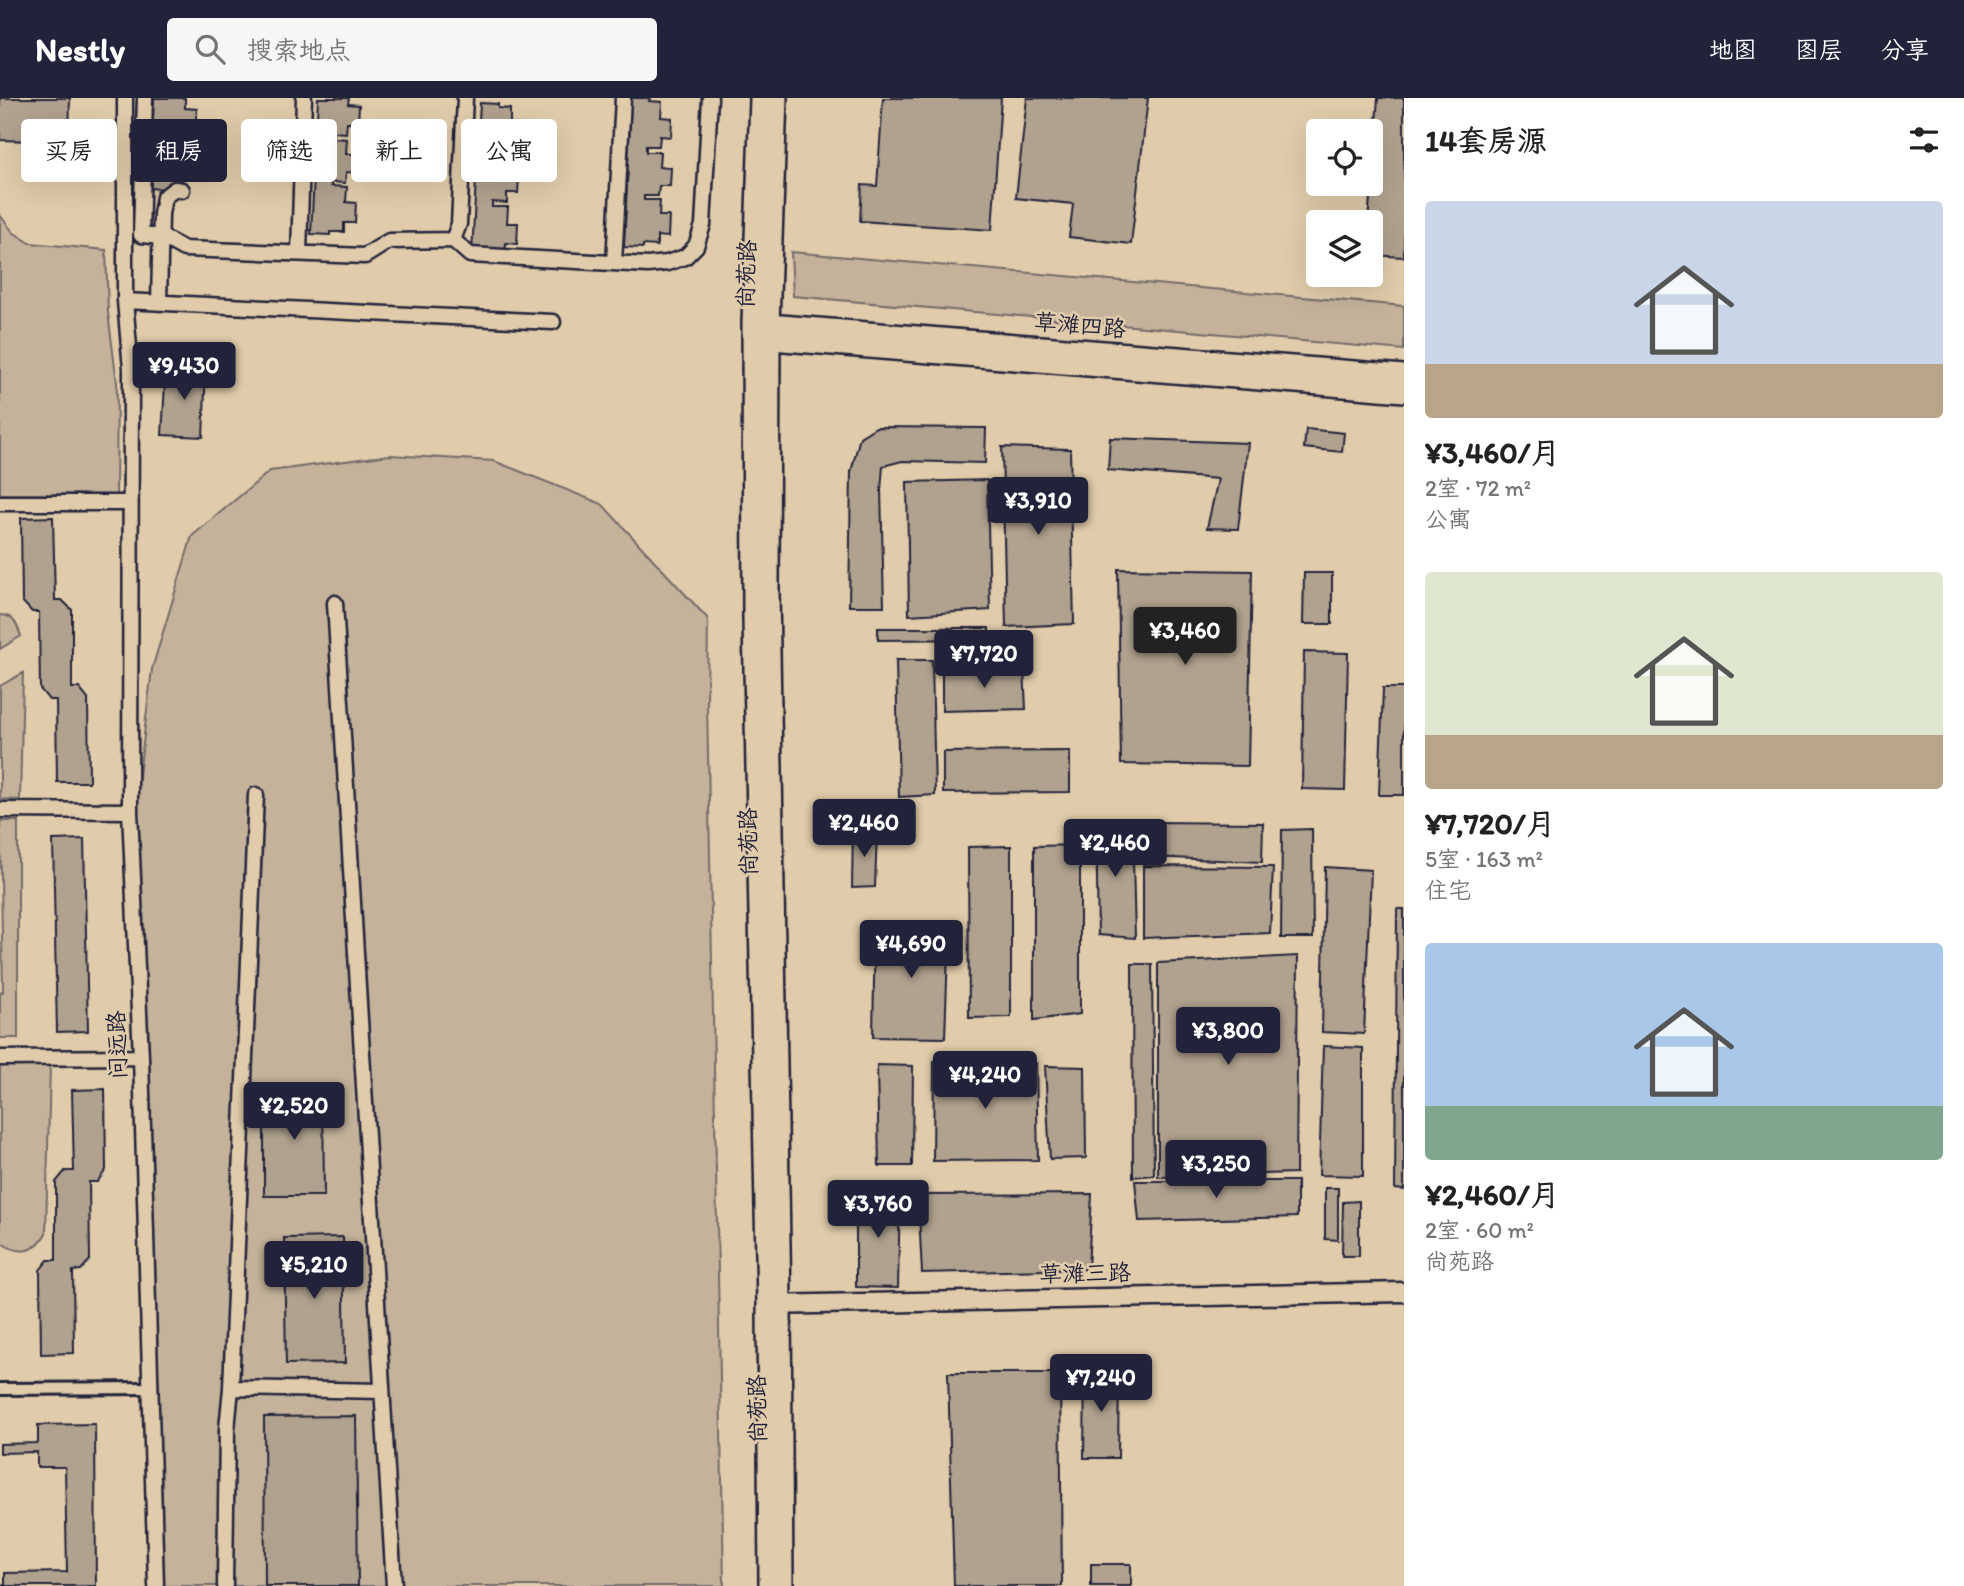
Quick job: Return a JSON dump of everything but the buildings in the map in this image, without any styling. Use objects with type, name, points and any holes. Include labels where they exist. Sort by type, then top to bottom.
[{"type":"main road","name":"尚苑路","points":[[760,98],[761,331],[753,620],[783,1586]]},
{"type":"main road","name":"尚苑路","points":[[761,331],[777,98]]},
{"type":"main road","name":"草滩四路","points":[[761,331],[1404,375]]},
{"type":"main road","name":"草滩四路","points":[[761,331],[1404,392]]},
{"type":"main road","name":"尚苑路","points":[[769,1586],[774,1304]]},
{"type":"street","name":"问远路","points":[[125,98],[125,301],[131,369],[131,811],[156,1586]]},
{"type":"street","points":[[145,98],[141,235],[162,237],[184,249],[365,256],[389,241],[453,240],[470,255],[648,265],[685,257],[696,246],[703,225],[710,98]]},
{"type":"street","points":[[299,253],[304,98]]},
{"type":"street","points":[[453,240],[459,224],[465,98]]},
{"type":"street","points":[[614,263],[623,98]]},
{"type":"street","points":[[159,303],[161,214],[164,197],[176,189],[182,190]]},
{"type":"street","points":[[125,301],[553,322]]},
{"type":"street","points":[[0,503],[130,503]]},
{"type":"street","points":[[335,603],[394,1586]]},
{"type":"street","points":[[225,1586],[227,1429],[256,795]]},
{"type":"street","points":[[0,810],[131,811]]},
{"type":"street","points":[[0,1058],[141,1057]]},
{"type":"street","name":"草滩三路","points":[[774,1304],[1404,1292]]},
{"type":"street","points":[[0,1389],[151,1388]]},
{"type":"street","points":[[230,1388],[383,1391]]},
{"type":"shaded area","points":[[0,215],[13,232],[30,243],[106,250],[108,313],[117,383],[116,495],[0,494]]},
{"type":"shaded area","points":[[791,252],[1404,306],[1404,350],[793,296]]},
{"type":"shaded area","points":[[390,455],[494,461],[602,504],[708,619],[707,702],[724,1586],[164,1586],[149,1056],[137,792],[152,669],[192,536],[270,471]]},
{"type":"shaded area","points":[[0,615],[12,619],[21,636],[0,649]]},
{"type":"shaded area","points":[[23,673],[20,800],[0,799],[0,686]]},
{"type":"shaded area","points":[[0,821],[18,821],[18,1038],[0,1038],[0,993],[3,992]]},
{"type":"shaded area","points":[[0,1062],[50,1063],[46,1233],[37,1245],[26,1250],[14,1249],[0,1242]]}]
